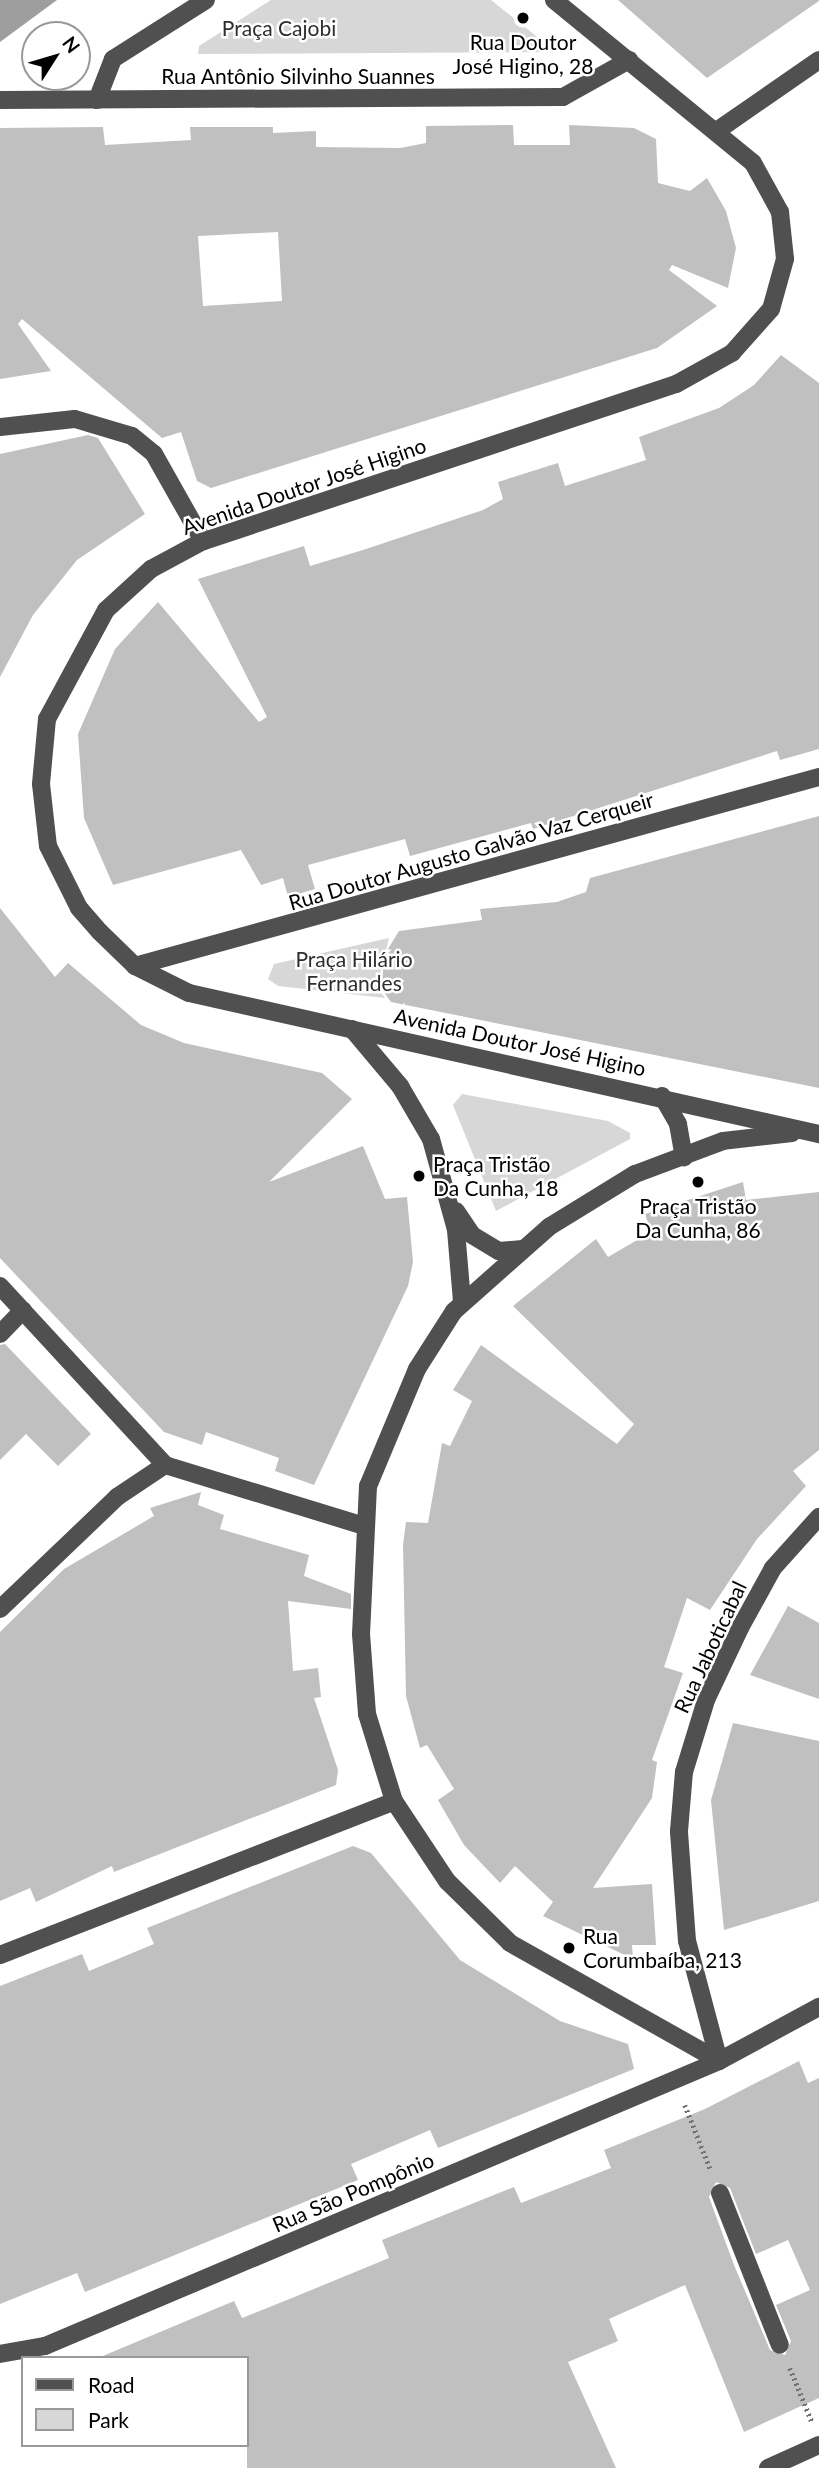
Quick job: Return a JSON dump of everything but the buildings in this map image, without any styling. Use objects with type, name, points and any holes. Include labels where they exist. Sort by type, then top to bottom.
[{"type":"street","points":[[97,100],[113,59],[206,0]]},
{"type":"street","name":"Avenida Doutor José Higino","points":[[554,0],[718,130],[766,184],[780,212],[785,259],[771,309],[732,353],[676,384],[203,541],[151,569],[106,610],[69,668],[47,719],[41,784],[48,846],[79,908],[135,966],[189,993],[662,1096],[811,1133]]},
{"type":"street","name":"Rua Antônio Silvinho Suannes","points":[[0,100],[563,97],[629,60]]},
{"type":"street","points":[[718,130],[819,60]]},
{"type":"street","points":[[0,427],[75,419],[132,436],[154,454],[203,541]]},
{"type":"street","name":"Rua Doutor Augusto Galvão Vaz Cerqueir","points":[[135,966],[819,777]]},
{"type":"street","points":[[352,1029],[406,1095],[431,1139],[450,1202],[462,1302]]},
{"type":"street","points":[[662,1096],[678,1124],[684,1157]]},
{"type":"street","points":[[719,2061],[510,1943],[447,1881],[394,1801],[367,1714],[360,1571],[364,1526],[368,1486],[417,1369],[462,1302],[524,1248],[635,1174],[723,1141],[811,1133]]},
{"type":"street","points":[[450,1202],[472,1235],[499,1251],[524,1248]]},
{"type":"street","points":[[0,1286],[165,1465],[364,1526]]},
{"type":"street","points":[[0,1334],[23,1310]]},
{"type":"street","points":[[0,1609],[117,1497],[165,1465]]},
{"type":"street","name":"Rua Jaboticabal","points":[[719,2061],[687,1941],[679,1831],[684,1772],[706,1700],[740,1628],[773,1568],[819,1517]]},
{"type":"street","points":[[0,1955],[394,1801]]},
{"type":"street","name":"Rua São Pompônio","points":[[0,2354],[45,2346],[675,2082],[819,2007]]},
{"type":"street","points":[[720,2193],[780,2345]]},
{"type":"street","points":[[768,2468],[817,2437]]},
{"type":"path","points":[[675,2082],[720,2193]]},
{"type":"path","points":[[780,2345],[817,2437]]},
{"type":"green space","name":"Praça Cajobi","points":[[271,0],[491,0],[556,52],[198,54],[199,46]]},
{"type":"green space","name":"Praça Hilário Fernandes","points":[[389,938],[377,987],[385,998],[278,986],[268,979],[274,964]]},
{"type":"green space","points":[[462,1094],[608,1121],[630,1133],[630,1139],[496,1211],[453,1105]]},
{"type":"shaded area","points":[[0,0],[57,0],[28,21],[21,21],[21,27],[0,42]]},
{"type":"place","name":"Rua Doutor José Higino, 28","points":[[523,18]]},
{"type":"place","name":"Praça Tristão Da Cunha, 18","points":[[419,1176]]},
{"type":"place","name":"Praça Tristão Da Cunha, 86","points":[[698,1182]]},
{"type":"place","name":"Rua Corumbaíba, 213","points":[[569,1948]]}]
